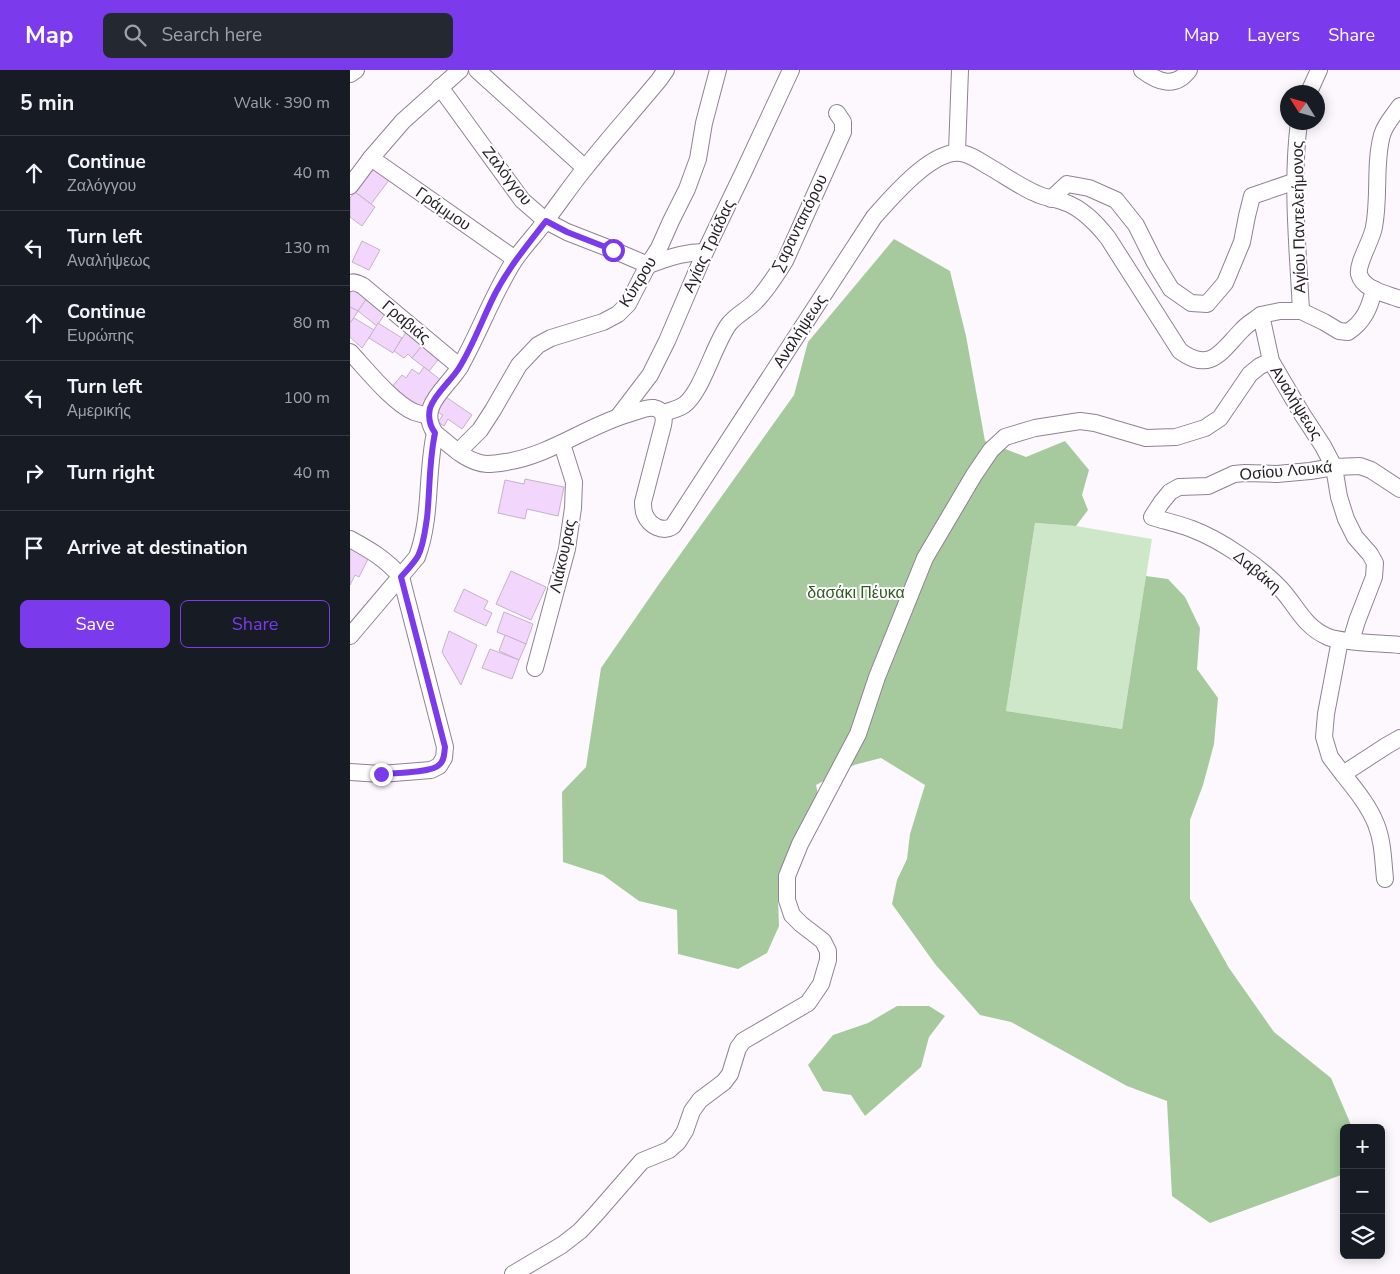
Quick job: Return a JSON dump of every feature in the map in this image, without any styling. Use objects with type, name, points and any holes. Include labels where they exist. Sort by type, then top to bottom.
[{"type":"street","points":[[350,74],[356,70]]},
{"type":"street","points":[[350,186],[403,120],[460,70]]},
{"type":"street","points":[[477,70],[585,168]]},
{"type":"street","points":[[663,413],[653,408],[618,417],[562,444],[520,460],[494,464],[477,462],[458,452],[435,433],[430,424],[429,415],[434,400],[460,367],[495,293],[516,259],[585,168],[666,70]]},
{"type":"street","name":"Κύπρου","points":[[458,452],[480,430],[518,365],[538,345],[551,338],[598,324],[618,314],[628,304],[659,248],[670,221],[687,189],[698,159],[704,123],[718,70]]},
{"type":"street","name":"Αγίας Τριάδας","points":[[618,417],[650,375],[667,341],[705,252],[791,70]]},
{"type":"street","points":[[960,70],[957,152],[975,158],[1036,194],[1077,208],[1099,227],[1116,250],[1180,351],[1188,357],[1210,360],[1226,348],[1242,329],[1261,316],[1280,311],[1301,311],[1339,331],[1348,332],[1362,320],[1370,305],[1374,289]]},
{"type":"street","points":[[1142,70],[1161,81],[1175,76],[1184,77],[1189,70]]},
{"type":"street","points":[[1312,85],[1319,70]]},
{"type":"street","name":"Ζαλόγγου","points":[[440,88],[522,200],[546,221],[567,232],[648,265]]},
{"type":"street","points":[[1400,106],[1383,133],[1379,152],[1374,228],[1359,267],[1360,275],[1365,283],[1374,289],[1400,299]]},
{"type":"street","name":"Σαρανταπόρου","points":[[663,413],[686,404],[697,388],[729,324],[740,313],[754,304],[785,261],[842,132],[843,122],[837,113]]},
{"type":"street","name":"Αγίου Παντελεήμονος","points":[[1299,130],[1296,242],[1301,311]]},
{"type":"street","name":"Αναλήψεως","points":[[663,413],[664,425],[643,502],[644,513],[648,519],[659,528],[669,529],[674,526],[874,217],[913,176],[939,158],[957,152]]},
{"type":"street","name":"Γράμμου","points":[[371,158],[516,259]]},
{"type":"street","points":[[1051,199],[1067,184],[1089,188],[1116,200],[1136,225],[1170,289],[1191,303],[1207,304],[1224,283],[1242,242],[1252,196],[1296,180]]},
{"type":"street","points":[[648,265],[678,254],[705,252]]},
{"type":"street","name":"Γραβιάς","points":[[350,284],[352,282],[358,283],[370,292],[460,367]]},
{"type":"street","name":"Αναλήψεως","points":[[1261,316],[1270,362],[1334,466],[1346,519],[1355,537],[1370,554],[1375,563],[1374,577],[1357,621],[1345,640]]},
{"type":"street","points":[[350,352],[395,400],[414,412],[429,415]]},
{"type":"street","points":[[513,1274],[562,1245],[580,1231],[642,1161],[669,1150],[678,1142],[685,1131],[692,1111],[700,1100],[724,1082],[730,1074],[738,1048],[743,1041],[808,1003],[821,984],[828,960],[828,950],[823,941],[800,924],[792,915],[787,900],[786,876],[800,844],[858,734],[877,677],[925,558],[991,450],[1005,437],[1035,428],[1080,421],[1095,423],[1146,438],[1176,437],[1205,428],[1220,418],[1250,374],[1260,366],[1270,362]]},
{"type":"street","points":[[350,636],[418,557],[422,545],[428,504],[435,433]]},
{"type":"street","name":"Λιάκουρας","points":[[535,668],[567,550],[573,508],[574,482],[562,444]]},
{"type":"street","name":"Οσίου Λουκά","points":[[1152,517],[1170,492],[1179,487],[1208,486],[1234,474],[1277,474],[1310,471],[1334,466],[1360,466],[1371,470],[1400,489]]},
{"type":"street","name":"Δαβάκη","points":[[1152,517],[1193,529],[1226,546],[1256,567],[1281,589],[1302,618],[1313,628],[1328,637],[1345,640]]},
{"type":"street","points":[[350,539],[376,553],[391,565],[401,577],[445,747],[444,758],[439,766],[432,770],[381,774],[350,772]]},
{"type":"street","points":[[1385,879],[1382,845],[1376,823],[1360,795],[1330,757],[1324,736],[1326,714],[1345,640],[1400,645]]},
{"type":"street","points":[[1343,774],[1400,738]]},
{"type":"shaded area","name":"δασάκι Πέυκα","points":[[894,239],[950,271],[966,336],[985,441],[1026,457],[1065,441],[1089,470],[1082,495],[1088,510],[1076,526],[1035,523],[1006,711],[1122,729],[1146,576],[1168,579],[1185,597],[1200,628],[1197,669],[1218,698],[1214,744],[1203,785],[1190,820],[1190,899],[1229,968],[1274,1032],[1331,1078],[1351,1124],[1340,1124],[1340,1175],[1210,1223],[1172,1196],[1167,1101],[1127,1086],[1011,1022],[980,1015],[935,964],[892,904],[897,880],[907,859],[910,834],[925,785],[881,758],[854,765],[816,785],[822,813],[806,850],[778,898],[779,926],[767,953],[738,969],[678,954],[677,910],[639,901],[603,875],[563,862],[562,792],[586,767],[601,668],[794,395],[808,342]]},
{"type":"shaded area","points":[[1035,523],[1076,526],[1152,539],[1122,729],[1006,711]]},
{"type":"shaded area","points":[[897,1006],[929,1006],[945,1016],[929,1037],[921,1067],[865,1116],[851,1095],[823,1091],[808,1065],[833,1035],[868,1023]]},
{"type":"building","points":[[372,168],[389,180],[371,204],[355,192]]},
{"type":"building","points":[[355,192],[375,207],[362,226],[350,217],[350,198]]},
{"type":"building","points":[[362,241],[380,250],[369,270],[352,262]]},
{"type":"building","points":[[352,289],[367,298],[358,311],[350,307],[350,292]]},
{"type":"building","points":[[367,298],[386,312],[377,326],[358,311]]},
{"type":"building","points":[[350,307],[358,311],[351,322],[350,322]]},
{"type":"building","points":[[354,318],[374,330],[362,348],[350,337],[350,323]]},
{"type":"building","points":[[378,323],[402,338],[393,353],[369,338]]},
{"type":"building","points":[[408,329],[425,342],[412,358],[408,354],[404,358],[394,351]]},
{"type":"building","points":[[425,342],[442,355],[429,371],[412,358]]},
{"type":"building","points":[[424,367],[442,381],[418,411],[390,389],[402,375],[406,378],[412,369],[419,374]]},
{"type":"building","points":[[446,397],[472,415],[462,429],[448,419],[444,426],[438,422],[443,415],[436,411]]},
{"type":"building","points":[[525,479],[564,487],[558,516],[527,509],[525,519],[498,513],[505,480],[524,484]]},
{"type":"building","points":[[350,547],[369,557],[359,577],[355,575],[350,585]]},
{"type":"building","points":[[511,571],[546,587],[531,620],[496,604]]},
{"type":"building","points":[[464,589],[488,601],[484,609],[492,613],[486,626],[454,611]]},
{"type":"building","points":[[504,612],[533,624],[526,644],[497,632]]},
{"type":"building","points":[[449,631],[477,645],[461,685],[442,652]]},
{"type":"building","points":[[505,635],[526,644],[519,660],[499,651]]},
{"type":"building","points":[[490,649],[519,660],[512,679],[482,668]]},
{"type":"route","points":[[381,774],[432,770],[439,766],[444,758],[445,747],[401,577],[418,557],[426,526],[435,433],[429,419],[431,406],[460,367],[495,293],[516,259],[546,221],[567,232],[613,250]]}]
